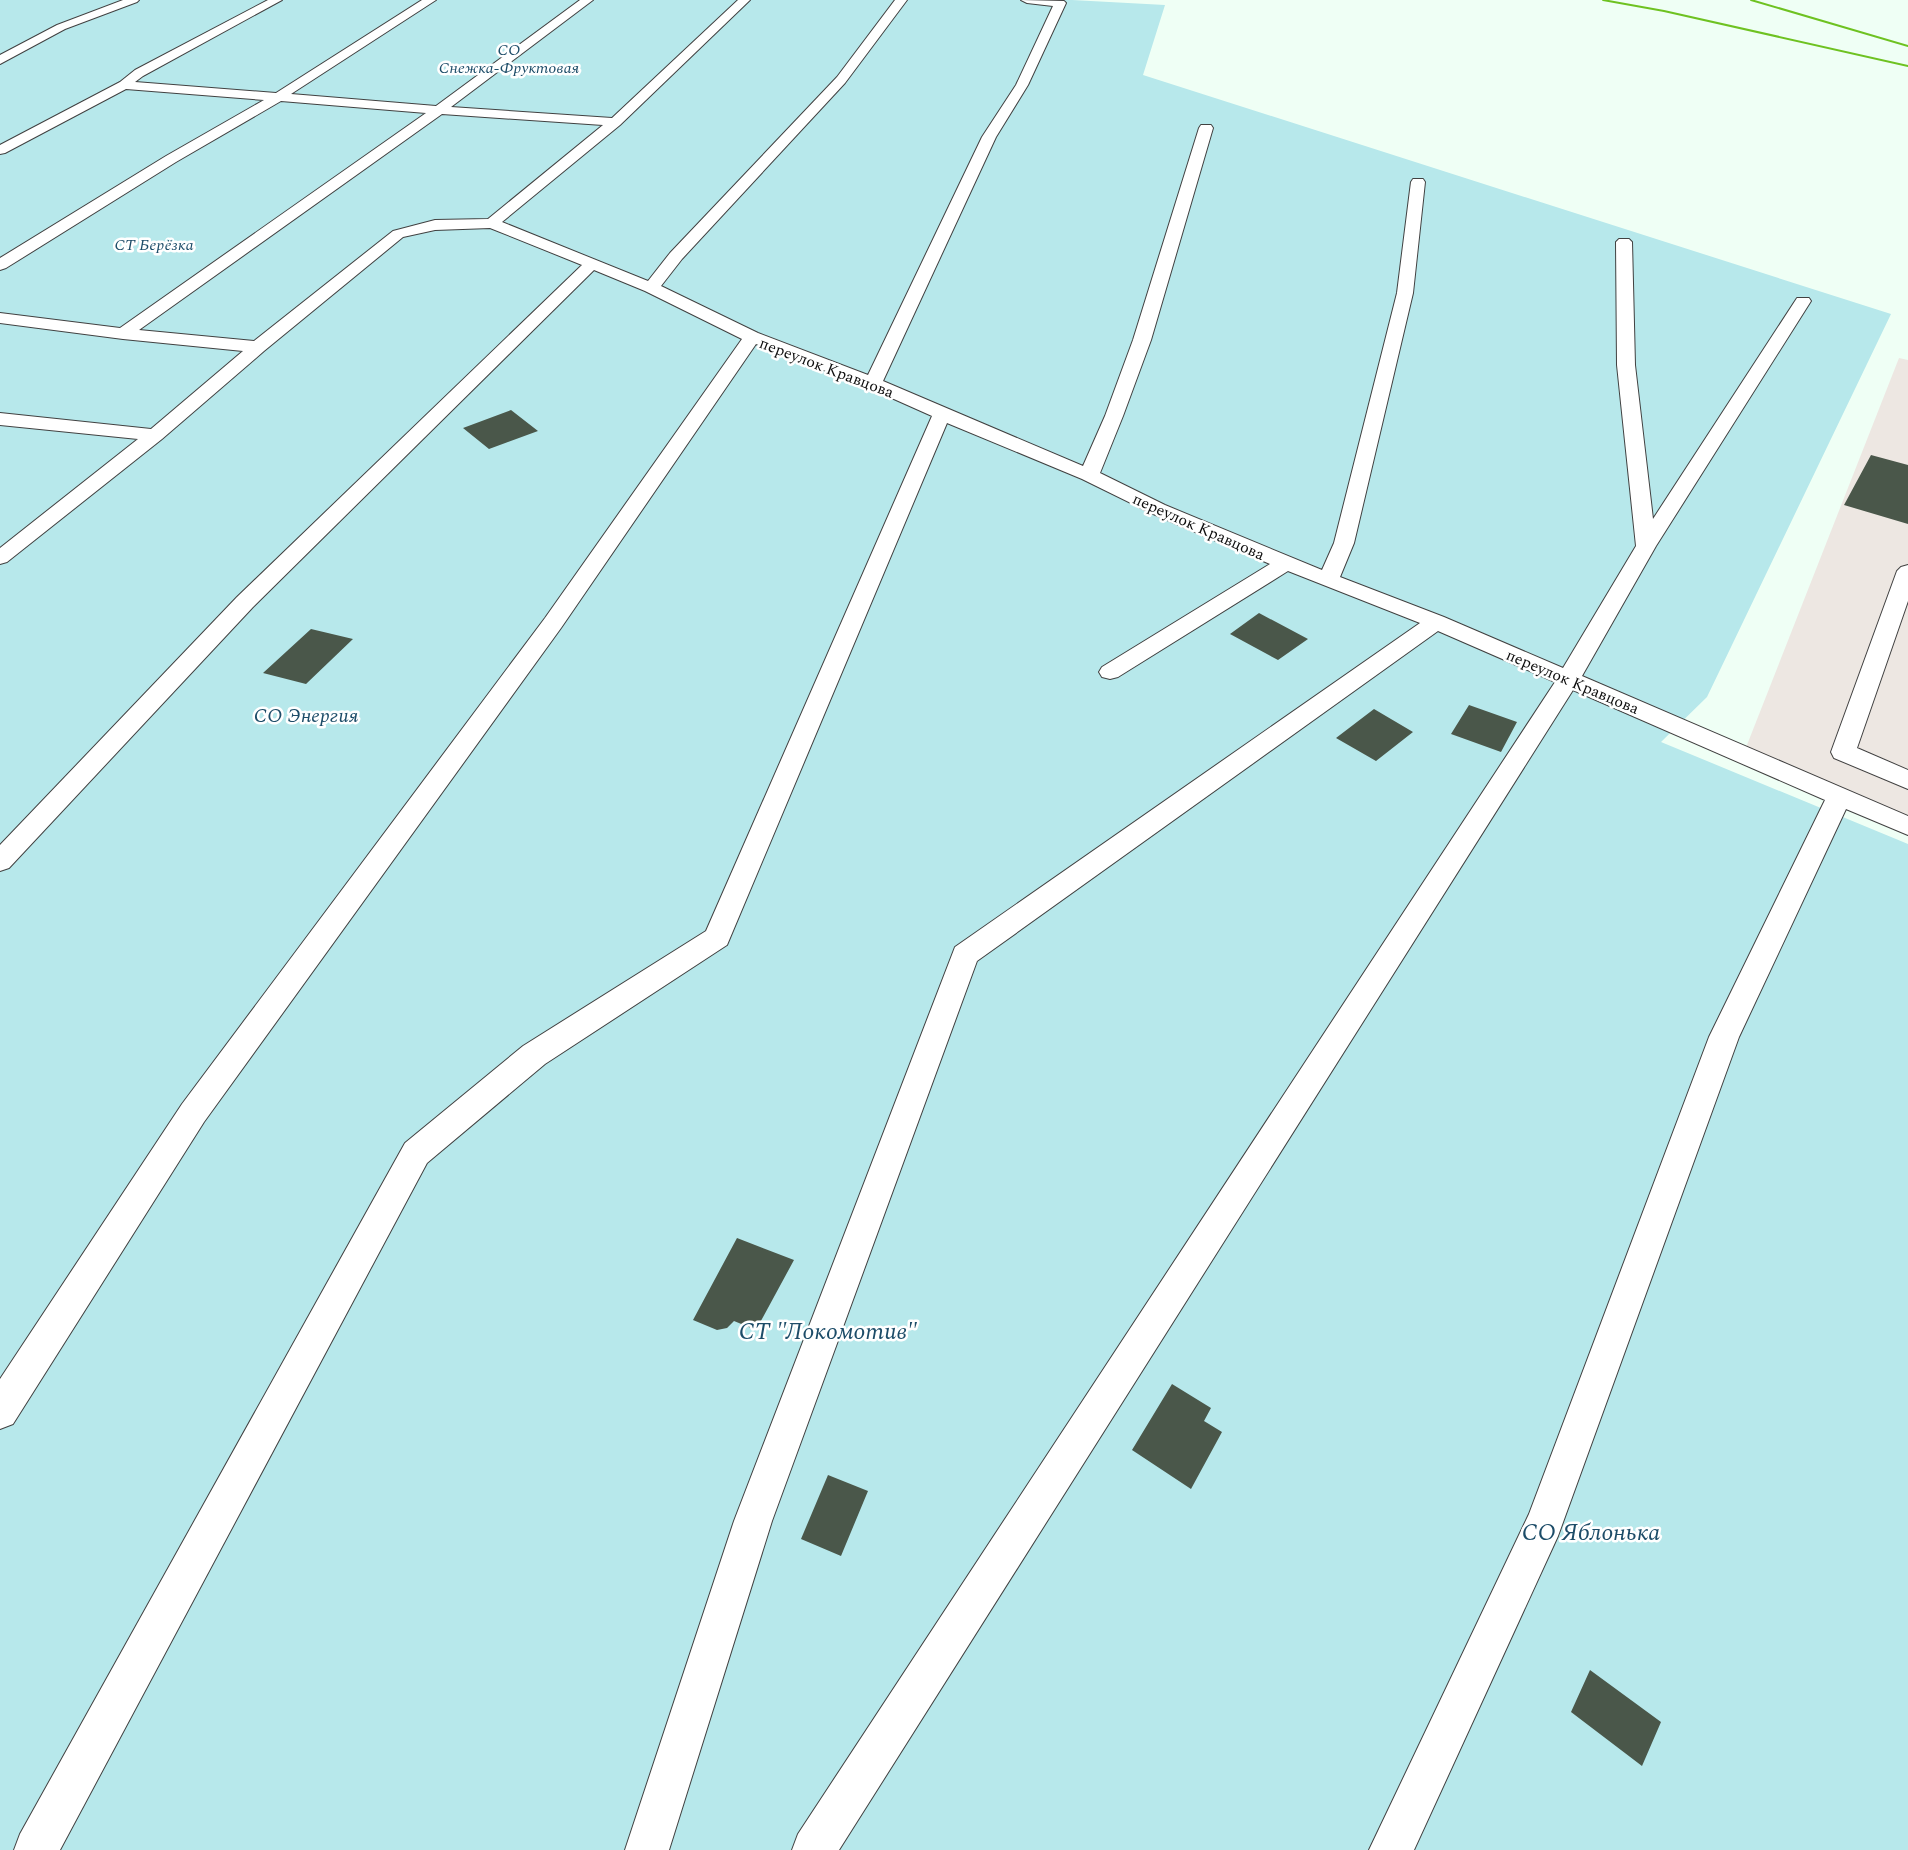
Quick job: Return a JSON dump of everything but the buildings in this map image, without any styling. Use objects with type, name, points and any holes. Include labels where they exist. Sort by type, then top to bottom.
[{"type":"street","points":[[0,60],[61,27],[133,0]]},
{"type":"street","points":[[0,150],[124,85],[139,73],[276,0]]},
{"type":"street","points":[[0,264],[171,159],[277,98],[430,0]]},
{"type":"street","points":[[123,334],[438,110],[588,0]]},
{"type":"street","points":[[0,558],[155,435],[398,234],[435,225],[492,223],[615,122],[744,0]]},
{"type":"street","points":[[651,288],[676,256],[841,80],[901,0]]},
{"type":"street","points":[[873,383],[989,137],[1022,85],[1060,3],[1027,0]]},
{"type":"street","points":[[124,85],[615,122]]},
{"type":"street","points":[[1089,475],[1114,416],[1142,340],[1206,128]]},
{"type":"street","points":[[1328,579],[1344,543],[1405,293],[1418,182]]},
{"type":"street","name":"переулок Кравцова","points":[[492,223],[651,288],[752,337],[873,383],[1089,475],[1158,510],[1286,564],[1436,622],[1908,826]]},
{"type":"street","points":[[1624,242],[1626,365],[1646,546]]},
{"type":"street","points":[[0,860],[246,602],[591,264]]},
{"type":"street","points":[[814,1850],[1568,680],[1646,546],[1803,301]]},
{"type":"street","points":[[0,318],[123,334],[258,348]]},
{"type":"street","points":[[0,1411],[194,1113],[553,623],[752,337]]},
{"type":"street","points":[[36,1850],[416,1154],[534,1055],[717,938],[942,414]]},
{"type":"street","points":[[0,419],[155,435]]},
{"type":"street","points":[[1110,672],[1286,564]]},
{"type":"street","points":[[1908,571],[1842,752],[1908,780]]},
{"type":"street","points":[[647,1850],[753,1521],[965,955],[1436,622]]},
{"type":"street","points":[[1391,1850],[1544,1522],[1724,1037],[1840,796]]},
{"type":"shaded area","points":[[1899,358],[1908,360],[1908,821],[1745,750]]},
{"type":"green space","points":[[0,0],[1072,0],[1165,5],[1143,75],[1891,314],[1707,697],[1661,742],[1908,844],[1908,1850],[0,1850]]},
{"type":"railway","points":[[1603,0],[1664,11],[1908,66]]},
{"type":"railway","points":[[1751,0],[1908,46]]},
{"type":"park label","name":"СО Снежка-Фруктовая","points":[[509,58]]},
{"type":"park label","name":"СТ Берёзка","points":[[154,244]]},
{"type":"park label","name":"СО Энергия","points":[[306,715]]},
{"type":"park label","name":"СТ \"Локомотив\"","points":[[828,1331]]},
{"type":"park label","name":"СО Яблонька","points":[[1591,1532]]}]
